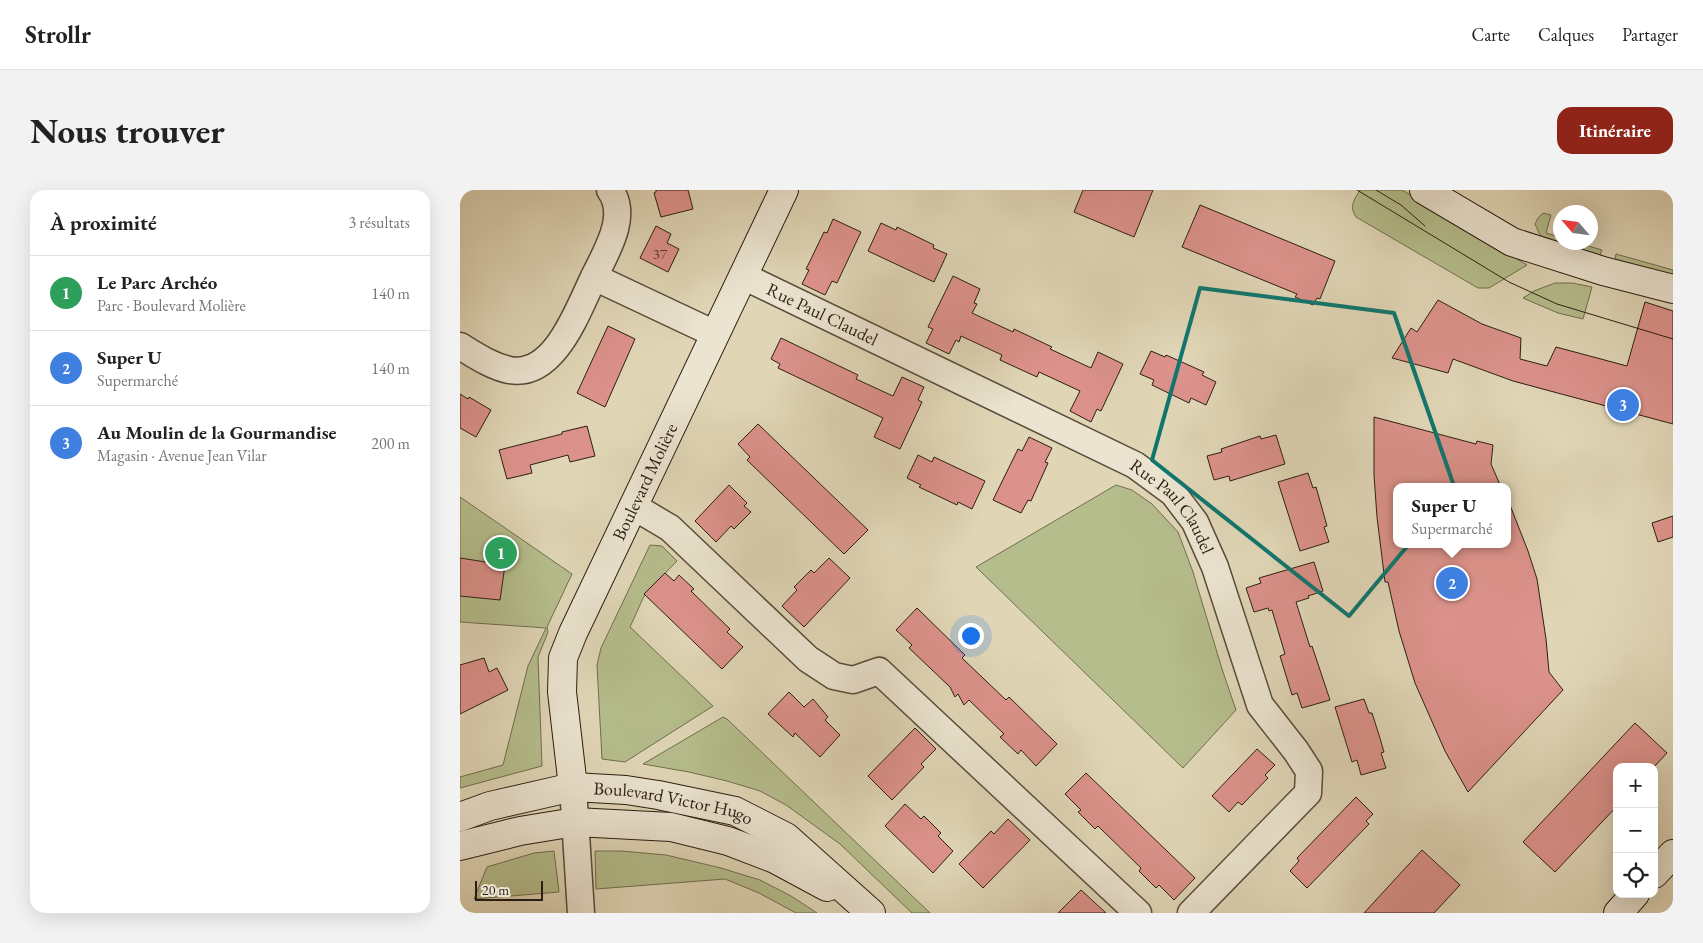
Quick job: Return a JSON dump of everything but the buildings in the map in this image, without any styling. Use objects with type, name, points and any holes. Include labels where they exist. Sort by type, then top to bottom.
[{"type":"street","points":[[460,346],[491,364],[509,370],[526,369],[549,357],[558,347],[594,277],[615,230],[618,211],[614,196],[610,190]]},
{"type":"street","name":"Boulevard Molière","points":[[573,787],[562,692],[563,658],[573,633],[784,190]]},
{"type":"street","points":[[1424,190],[1512,242],[1603,271],[1673,290]]},
{"type":"street","name":"Rue Paul Claudel","points":[[743,276],[1135,465],[1173,493],[1195,522],[1215,567],[1260,705],[1309,771],[1308,793],[1191,913]]},
{"type":"street","points":[[594,277],[715,334]]},
{"type":"street","points":[[633,506],[670,528],[808,659],[821,668],[834,676],[852,680],[880,671],[1138,913]]},
{"type":"street","points":[[573,787],[581,913]]},
{"type":"street","name":"Boulevard Victor Hugo","points":[[460,817],[506,802],[573,787],[626,790],[735,811],[786,837],[866,908]]},
{"type":"street","name":"Boulevard Victor Hugo","points":[[460,846],[520,831],[575,822],[671,827],[728,841],[775,859],[866,908]]},
{"type":"street","points":[[1658,870],[1673,854]]},
{"type":"street","points":[[1618,913],[1631,898]]},
{"type":"highlighted area","points":[[1200,288],[1394,313],[1455,489],[1349,616],[1152,460]]},
{"type":"green space","points":[[1360,190],[1402,190],[1527,265],[1489,288],[1478,288],[1356,217],[1353,206]]},
{"type":"green space","points":[[1543,213],[1551,215],[1546,233],[1553,235],[1553,242],[1544,239],[1539,233],[1535,224]]},
{"type":"green space","points":[[1582,250],[1602,250],[1600,255]]},
{"type":"green space","points":[[1616,254],[1673,270],[1673,276],[1615,259]]},
{"type":"green space","points":[[1555,283],[1572,283],[1592,287],[1583,319],[1558,313],[1523,298],[1534,291]]},
{"type":"green space","points":[[1116,485],[1132,490],[1152,504],[1178,532],[1193,572],[1236,710],[1183,768],[976,567]]},
{"type":"green space","points":[[460,497],[572,574],[547,627],[548,632],[538,657],[542,766],[460,788],[460,777],[503,765],[528,666],[546,628],[460,622]]},
{"type":"green space","points":[[650,545],[662,546],[677,561],[645,594],[630,627],[713,706],[625,762],[602,759],[597,665],[601,648]]},
{"type":"green space","points":[[723,717],[930,913],[912,913],[840,844],[786,805],[760,791],[689,772],[643,764]]},
{"type":"green space","points":[[554,851],[559,892],[474,899],[487,867],[534,853]]},
{"type":"green space","points":[[595,851],[666,855],[721,868],[760,880],[791,896],[817,913],[796,913],[759,893],[725,879],[596,889]]},
{"type":"tram line","points":[[1357,190],[1509,282],[1557,304],[1673,339]]},
{"type":"tram line","points":[[1376,190],[1401,205],[1425,226]]},
{"type":"place","name":"Au Moulin de la Gourmandise","points":[[1623,405]]},
{"type":"place","name":"Le Parc Archéo","points":[[501,553]]},
{"type":"place","name":"Super U","points":[[1452,583]]}]
